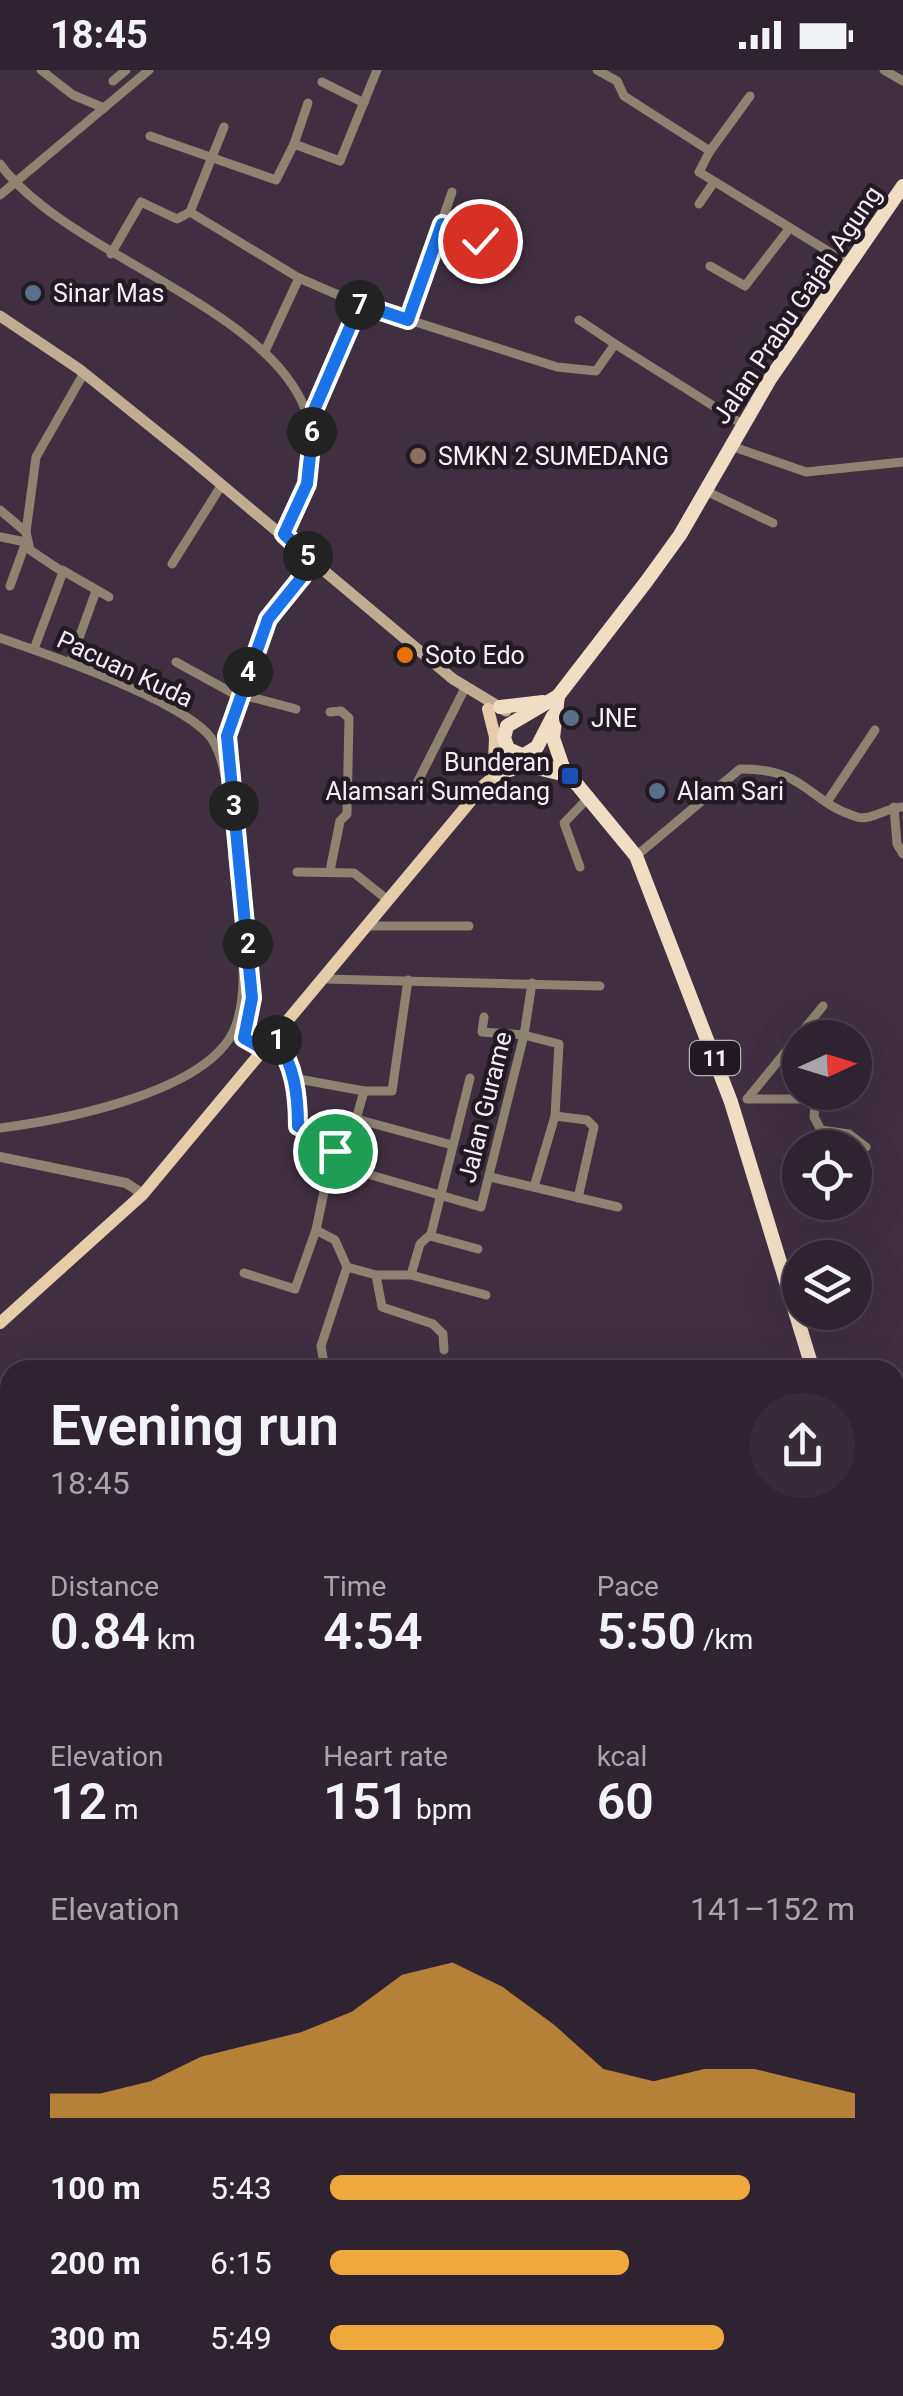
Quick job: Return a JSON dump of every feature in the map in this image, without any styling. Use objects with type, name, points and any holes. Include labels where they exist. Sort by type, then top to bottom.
[{"type":"highway","name":"Jalan Prabu Gajah Agung","points":[[553,703],[658,566],[742,424],[903,186]]},
{"type":"highway","points":[[494,708],[553,703]]},
{"type":"highway","points":[[504,738],[508,726],[553,703]]},
{"type":"highway","points":[[524,756],[537,747],[553,703]]},
{"type":"highway","points":[[496,769],[525,765],[558,767],[553,703]]},
{"type":"highway","name":"11","points":[[524,719],[537,727],[558,767],[590,796],[636,856],[739,1100],[811,1360]]},
{"type":"highway","name":"11","points":[[504,738],[508,749],[558,767]]},
{"type":"main road","points":[[0,316],[84,373],[284,534],[465,688],[494,708],[524,719]]},
{"type":"main road","points":[[0,1323],[143,1194],[484,785],[496,769],[504,738],[494,708]]},
{"type":"main road","points":[[494,708],[496,769]]},
{"type":"main road","points":[[496,769],[524,756]]},
{"type":"street","points":[[41,70],[73,94],[104,108]]},
{"type":"street","points":[[113,81],[126,70]]},
{"type":"street","points":[[0,195],[149,70]]},
{"type":"street","points":[[294,144],[340,161],[378,70]]},
{"type":"street","points":[[597,70],[617,82],[624,96],[710,151]]},
{"type":"street","points":[[884,70],[903,81]]},
{"type":"street","points":[[322,82],[364,103]]},
{"type":"street","points":[[750,96],[698,169],[849,264]]},
{"type":"street","points":[[150,136],[276,180],[308,103]]},
{"type":"street","points":[[111,254],[142,202],[177,219],[190,212],[224,127]]},
{"type":"street","points":[[0,164],[15,184],[47,212],[266,349],[312,422]]},
{"type":"street","points":[[699,204],[714,182]]},
{"type":"street","points":[[408,320],[452,192]]},
{"type":"street","points":[[190,212],[300,278],[360,304],[557,367],[598,370],[615,344]]},
{"type":"street","points":[[442,224],[480,241]]},
{"type":"street","points":[[710,266],[746,286],[789,229]]},
{"type":"street","points":[[266,349],[300,278]]},
{"type":"street","points":[[284,534],[307,484],[312,422],[360,304]]},
{"type":"street","points":[[578,320],[742,424]]},
{"type":"street","points":[[10,586],[26,537],[36,458],[84,373]]},
{"type":"street","points":[[730,446],[806,472],[903,462]]},
{"type":"street","points":[[172,564],[221,486]]},
{"type":"street","points":[[706,490],[773,522]]},
{"type":"street","points":[[0,510],[26,537],[34,554],[109,597]]},
{"type":"street","points":[[0,537],[26,537]]},
{"type":"street","points":[[265,1050],[247,1041],[244,1033],[252,998],[226,739],[268,619],[314,562]]},
{"type":"street","points":[[34,649],[62,570]]},
{"type":"street","points":[[70,662],[96,590]]},
{"type":"street","name":"Pacuan Kuda","points":[[0,638],[70,662],[184,716],[216,744],[233,852],[241,1000],[228,1042],[202,1066],[100,1108],[0,1128]]},
{"type":"street","points":[[176,662],[239,695],[296,709]]},
{"type":"street","points":[[418,781],[465,688]]},
{"type":"street","points":[[330,712],[342,711],[349,718],[351,763],[347,814],[340,821],[330,871]]},
{"type":"street","points":[[827,802],[876,730]]},
{"type":"street","points":[[636,856],[740,768],[790,776],[859,818],[898,807],[897,844],[903,854]]},
{"type":"street","points":[[580,868],[564,823],[590,796]]},
{"type":"street","points":[[297,872],[354,873],[389,901]]},
{"type":"street","points":[[368,926],[469,926]]},
{"type":"street","points":[[326,979],[600,986]]},
{"type":"street","points":[[294,1078],[364,1091],[392,1091],[408,980]]},
{"type":"street","name":"Jalan Gurame","points":[[333,1164],[481,1207],[524,1035],[532,984]]},
{"type":"street","points":[[739,1100],[822,1006]]},
{"type":"street","points":[[484,1017],[482,1032],[524,1035],[559,1044],[555,1116],[534,1188]]},
{"type":"street","points":[[244,1273],[295,1289],[333,1164],[334,1144],[298,1126],[294,1078],[276,1038]]},
{"type":"street","points":[[411,1275],[420,1244],[430,1236],[470,1078]]},
{"type":"street","points":[[364,1091],[357,1116],[360,1120],[452,1145]]},
{"type":"street","points":[[739,1100],[805,1099],[815,1106],[814,1117],[821,1130]]},
{"type":"street","points":[[555,1116],[587,1120],[594,1127],[578,1198]]},
{"type":"street","points":[[0,1157],[126,1183],[143,1194]]},
{"type":"street","points":[[490,1177],[618,1207]]},
{"type":"street","points":[[316,1230],[335,1240],[347,1267],[321,1346],[323,1360]]},
{"type":"street","points":[[430,1236],[478,1249]]},
{"type":"street","points":[[347,1267],[376,1275],[411,1275],[486,1295]]},
{"type":"street","points":[[376,1275],[382,1306],[433,1324],[442,1334],[444,1350]]},
{"type":"place","name":"Sinar Mas","points":[[33,293]]},
{"type":"place","name":"SMKN 2 SUMEDANG","points":[[418,456]]},
{"type":"place","name":"Soto Edo","points":[[405,655]]},
{"type":"place","name":"JNE","points":[[571,718]]},
{"type":"place","name":"Bunderan Alamsari Sumedang","points":[[570,776]]},
{"type":"place","name":"Alam Sari","points":[[657,791]]},
{"type":"route","points":[[335,1151],[334,1144],[326,1138],[304,1132],[298,1126],[298,1094],[287,1056],[276,1038],[265,1050],[244,1038],[252,998],[226,739],[237,698],[268,619],[314,562],[284,534],[307,484],[315,408],[360,304],[408,320],[442,224],[480,241]]}]
